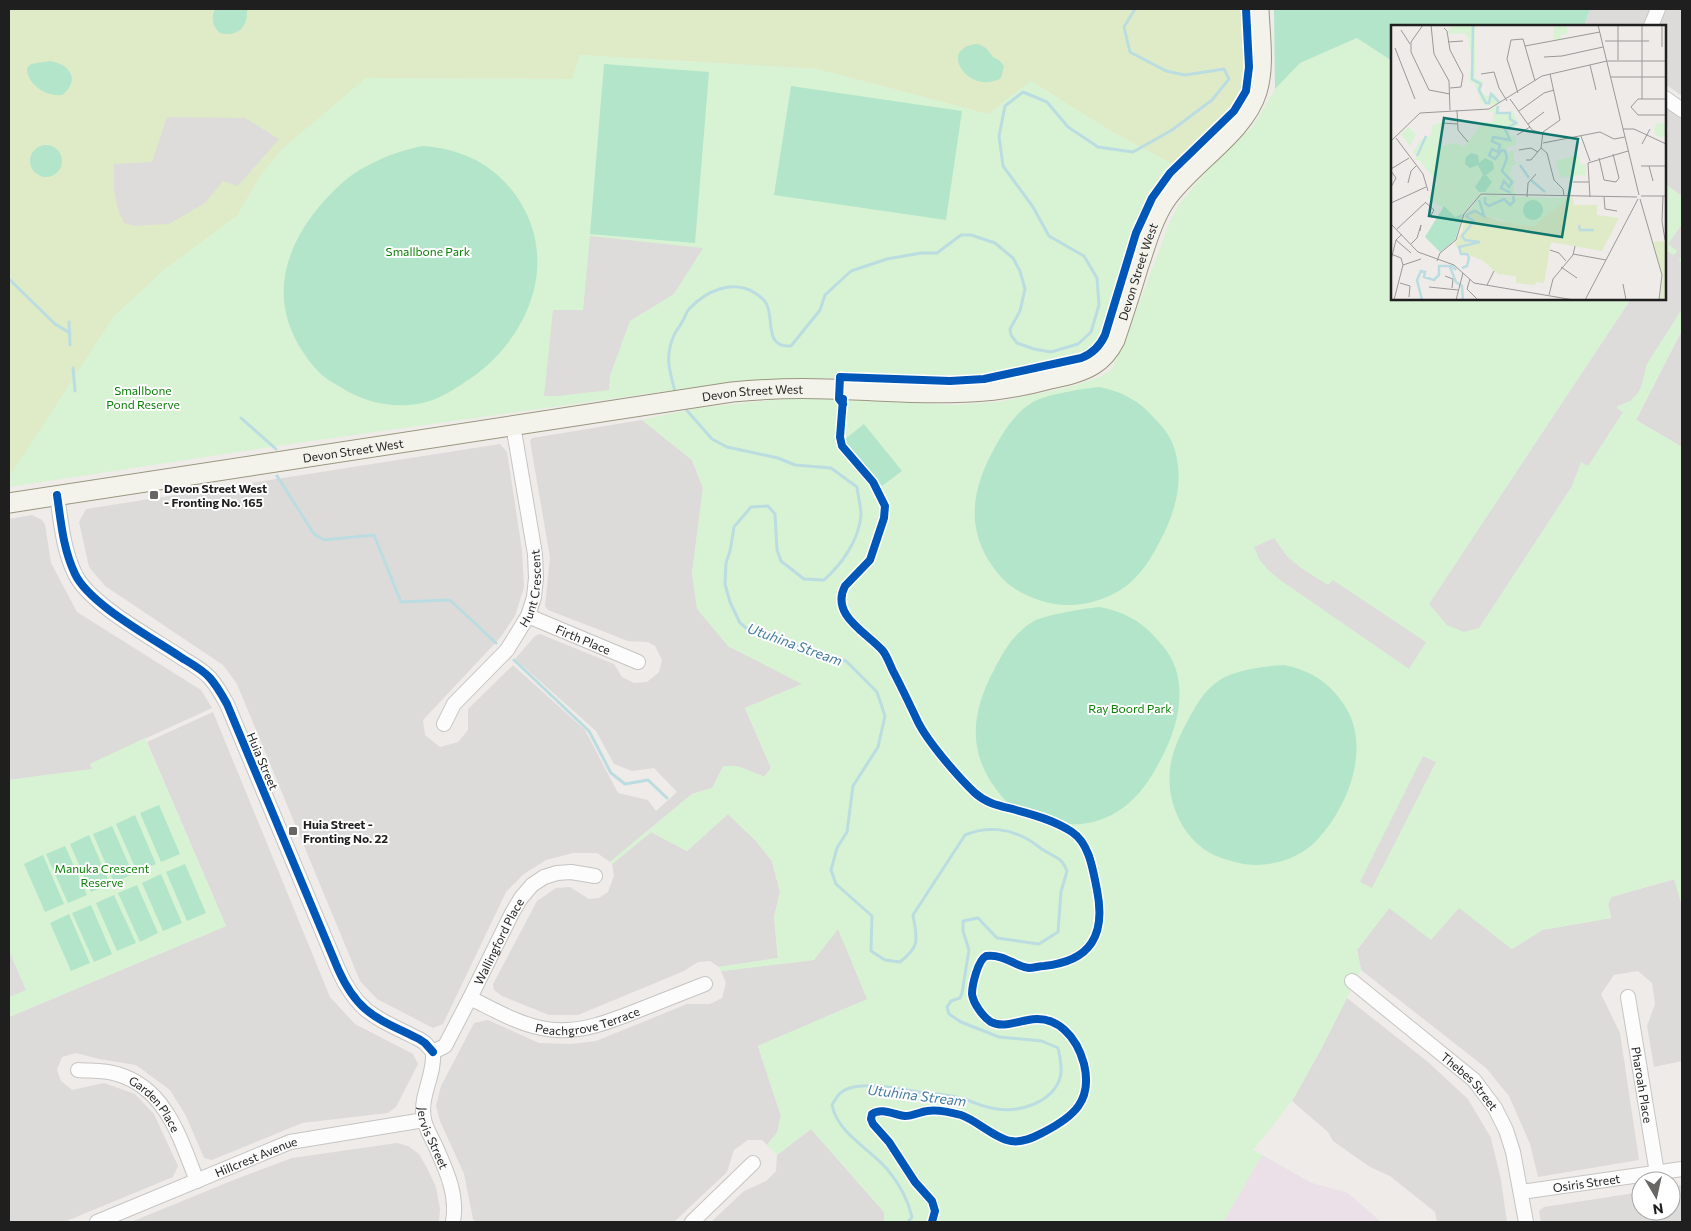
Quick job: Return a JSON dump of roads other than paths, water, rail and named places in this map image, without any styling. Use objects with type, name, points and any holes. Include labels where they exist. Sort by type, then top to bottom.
[{"type":"main road","name":"Devon Street West","points":[[9,503],[704,395],[792,389],[973,392],[1010,388],[1043,381],[1092,366],[1101,360],[1115,340],[1149,234],[1165,201],[1182,179],[1225,138],[1250,108],[1260,77],[1260,9]]},
{"type":"street","points":[[1652,25],[1658,9]]},
{"type":"street","points":[[1666,99],[1682,110]]},
{"type":"street","name":"Hunt Crescent","points":[[444,724],[454,704],[507,650],[528,616],[534,597],[536,578],[535,554],[513,425]]},
{"type":"street","name":"Huia Street","points":[[57,495],[68,556],[75,575],[85,589],[110,610],[203,672],[210,678],[223,697],[338,969],[354,999],[375,1017],[425,1043],[433,1052]]},
{"type":"street","name":"Firth Place","points":[[528,616],[638,662]]},
{"type":"street","name":"Wallingford Place","points":[[433,1052],[445,1046],[512,914],[532,884],[544,877],[557,873],[571,872],[595,876]]},
{"type":"street","name":"Thebes Street","points":[[1352,981],[1474,1080],[1495,1108],[1506,1130],[1513,1152],[1526,1222]]},
{"type":"street","name":"Peachgrove Terrace","points":[[470,998],[523,1023],[563,1031],[605,1023],[705,984]]},
{"type":"street","name":"Pharoah Place","points":[[1628,997],[1657,1171]]},
{"type":"street","name":"Jervis Street","points":[[433,1052],[433,1070],[424,1096],[424,1120],[448,1173],[454,1202],[453,1222]]},
{"type":"street","name":"Garden Place","points":[[78,1070],[116,1073],[148,1089],[169,1116],[197,1180]]},
{"type":"street","name":"Hillcrest Avenue","points":[[97,1222],[290,1142],[424,1120]]},
{"type":"street","points":[[692,1222],[753,1163]]},
{"type":"street","name":"Osiris Street","points":[[1670,1171],[1682,1169]]},
{"type":"street","name":"Osiris Street","points":[[1521,1192],[1631,1177]]},
{"type":"waterway","name":"Utuhina Stream","points":[[676,395],[669,365],[671,343],[688,310],[711,292],[728,287],[737,287],[746,289],[761,297],[769,309],[773,337],[782,345],[791,346],[820,310],[825,295],[851,271],[887,259],[921,253],[937,253],[961,235],[971,235],[995,243],[1013,258],[1020,271],[1025,289],[1020,311],[1010,329],[1011,335],[1017,343],[1051,352],[1078,344],[1091,332],[1099,305],[1097,278],[1084,256],[1049,236],[1033,207],[1003,166],[999,136],[1005,106],[1023,92],[1047,102],[1068,127],[1098,147],[1133,152],[1172,130],[1212,100],[1229,79],[1224,69],[1185,75],[1166,71],[1130,52],[1124,27],[1135,9]]},
{"type":"waterway","points":[[9,279],[55,324],[70,333]]},
{"type":"waterway","points":[[69,322],[70,345]]},
{"type":"waterway","points":[[73,368],[75,391]]},
{"type":"waterway","name":"Utuhina Stream","points":[[683,406],[712,439],[727,447],[778,458],[795,465],[831,468],[857,487],[861,508],[860,524],[857,533],[849,551],[824,580],[804,579],[781,561],[777,550],[775,514],[768,506],[751,507],[734,527],[726,563],[725,584],[730,602],[740,623],[750,631],[846,661],[877,692],[885,716],[878,747],[853,786],[847,832],[837,848],[831,870],[836,884],[872,916],[871,951],[885,960],[900,962],[907,956],[916,942],[913,915],[965,835],[989,829],[1014,833],[1031,841],[1059,859],[1067,871],[1061,892],[1058,932],[1039,944],[997,938],[978,918],[963,921],[963,931],[969,950],[962,993],[960,998],[951,1001],[947,1007],[949,1014],[961,1022],[999,1037],[1042,1041],[1058,1048],[1061,1075],[1056,1087],[1050,1094],[1034,1104],[1006,1110],[987,1107],[948,1095],[865,1086],[844,1090],[832,1105],[835,1115],[847,1132],[880,1161],[895,1180],[905,1198],[912,1217],[908,1222]]},
{"type":"waterway","points":[[241,418],[276,449]]},
{"type":"waterway","points":[[277,476],[314,534],[324,540],[374,535],[401,602],[450,600],[496,643]]},
{"type":"waterway","points":[[514,660],[589,731],[611,773],[625,784],[648,780],[667,798]]},
{"type":"place","name":"Devon Street West - Fronting No. 165","points":[[154,495]]},
{"type":"place","name":"Huia Street - Fronting No. 22","points":[[293,831]]},
{"type":"park label","name":"Smallbone Park","points":[[428,251]]},
{"type":"park label","name":"Smallbone Pond Reserve","points":[[143,397]]},
{"type":"park label","name":"Ray Boord Park","points":[[1130,708]]},
{"type":"park label","name":"Manuka Crescent Reserve","points":[[102,875]]}]
